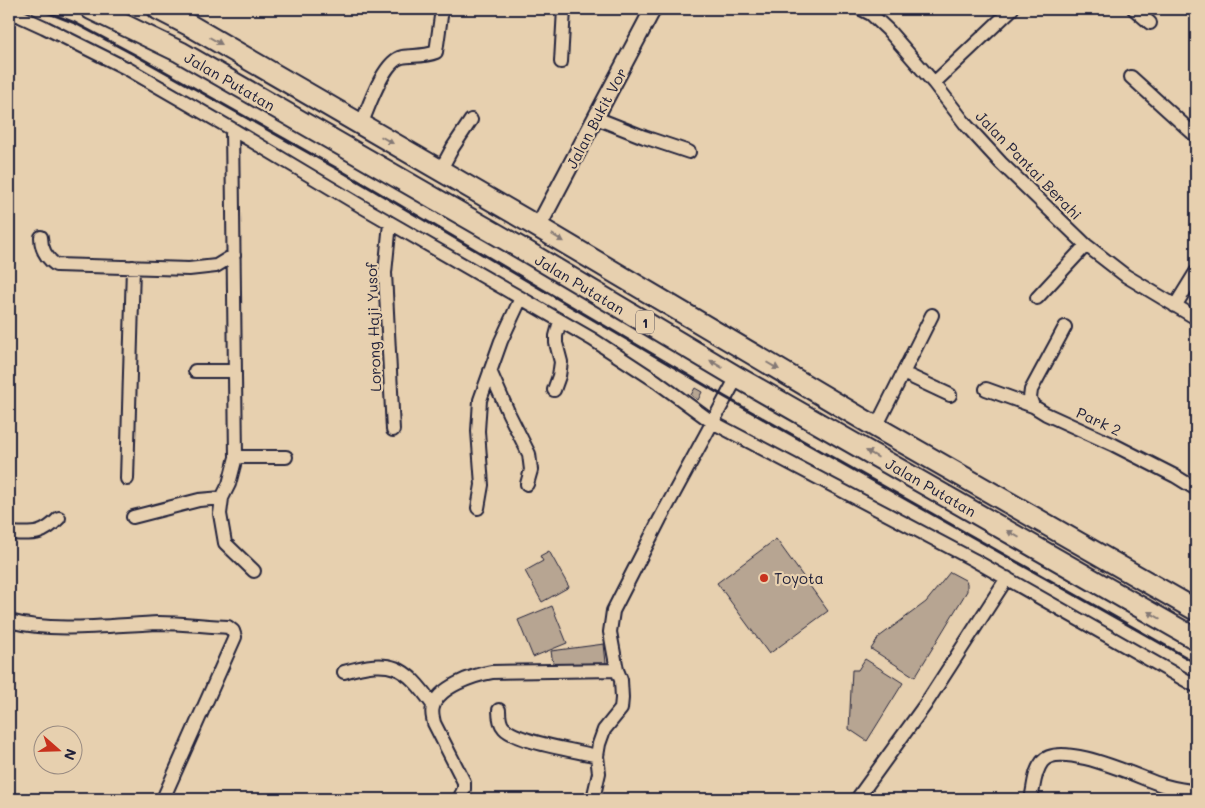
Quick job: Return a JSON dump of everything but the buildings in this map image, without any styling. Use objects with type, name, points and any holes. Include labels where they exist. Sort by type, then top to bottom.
[{"type":"highway","name":"Jalan Putatan","points":[[92,9],[180,52],[515,245],[737,377],[1196,639]]},
{"type":"highway","name":"Jalan Putatan","points":[[158,9],[186,17],[361,125],[532,223],[876,427],[1196,610]]},
{"type":"highway","points":[[515,245],[532,223]]},
{"type":"highway","points":[[788,406],[800,382]]},
{"type":"street","points":[[361,125],[378,84],[393,61],[401,57],[428,56],[436,52],[442,9]]},
{"type":"street","points":[[561,62],[564,9]]},
{"type":"street","name":"Jalan Bukit Vor","points":[[532,223],[596,118],[653,9]]},
{"type":"street","name":"Jalan Pantai Berahi","points":[[861,9],[871,14],[888,30],[934,83],[967,126],[1001,163],[1086,244],[1126,276],[1196,318]]},
{"type":"street","points":[[934,83],[1012,9]]},
{"type":"street","points":[[1134,9],[1150,23]]},
{"type":"street","points":[[9,11],[44,26],[128,69],[232,129],[629,363],[712,422],[966,555],[1196,686]]},
{"type":"street","points":[[1131,77],[1196,136]]},
{"type":"street","points":[[596,118],[689,152]]},
{"type":"street","points":[[440,171],[471,120]]},
{"type":"street","points":[[232,129],[236,457],[229,484],[222,498],[220,514],[225,543],[254,571]]},
{"type":"street","name":"Lorong Haji Yusof","points":[[390,222],[385,273],[393,430]]},
{"type":"street","points":[[41,237],[41,245],[48,259],[56,265],[189,268],[216,266],[234,255]]},
{"type":"street","points":[[1037,298],[1086,244]]},
{"type":"street","points":[[127,479],[133,267]]},
{"type":"street","points":[[1175,306],[1196,272]]},
{"type":"street","points":[[478,508],[482,485],[478,412],[490,371],[504,334],[521,298]]},
{"type":"street","points":[[876,427],[932,315]]},
{"type":"street","points":[[554,390],[561,362],[556,343],[560,321]]},
{"type":"street","points":[[1033,406],[1030,398],[1031,390],[1065,327]]},
{"type":"street","points":[[195,371],[235,371]]},
{"type":"street","points":[[490,371],[529,454],[531,470],[527,484]]},
{"type":"street","points":[[903,372],[950,395]]},
{"type":"street","points":[[593,799],[599,773],[597,756],[599,744],[604,730],[621,709],[622,688],[610,632],[614,611],[737,377]]},
{"type":"street","name":"Park 2","points":[[986,389],[1033,406],[1158,467],[1196,489]]},
{"type":"street","points":[[236,457],[286,457]]},
{"type":"street","points":[[133,517],[199,500],[222,498]]},
{"type":"street","points":[[9,533],[38,534],[51,527],[59,518]]},
{"type":"street","points":[[856,799],[925,704],[1007,578]]},
{"type":"street","points":[[9,621],[20,624],[55,626],[161,623],[228,627],[232,631],[234,637],[163,799]]},
{"type":"street","points":[[344,672],[378,664],[393,667],[410,677],[433,705]]},
{"type":"street","points":[[459,799],[464,789],[464,782],[434,723],[432,713],[433,705],[444,692],[464,680],[481,674],[505,671],[617,670]]},
{"type":"street","points":[[499,710],[503,727],[508,732],[597,756]]},
{"type":"street","points":[[1032,799],[1036,774],[1042,762],[1049,756],[1059,755],[1095,761],[1142,776],[1161,785],[1188,791],[1196,790]]},
{"type":"railway","points":[[39,9],[75,23],[137,56],[343,172],[725,397],[1196,663]]},
{"type":"place","name":"Toyota","points":[[764,578]]}]
